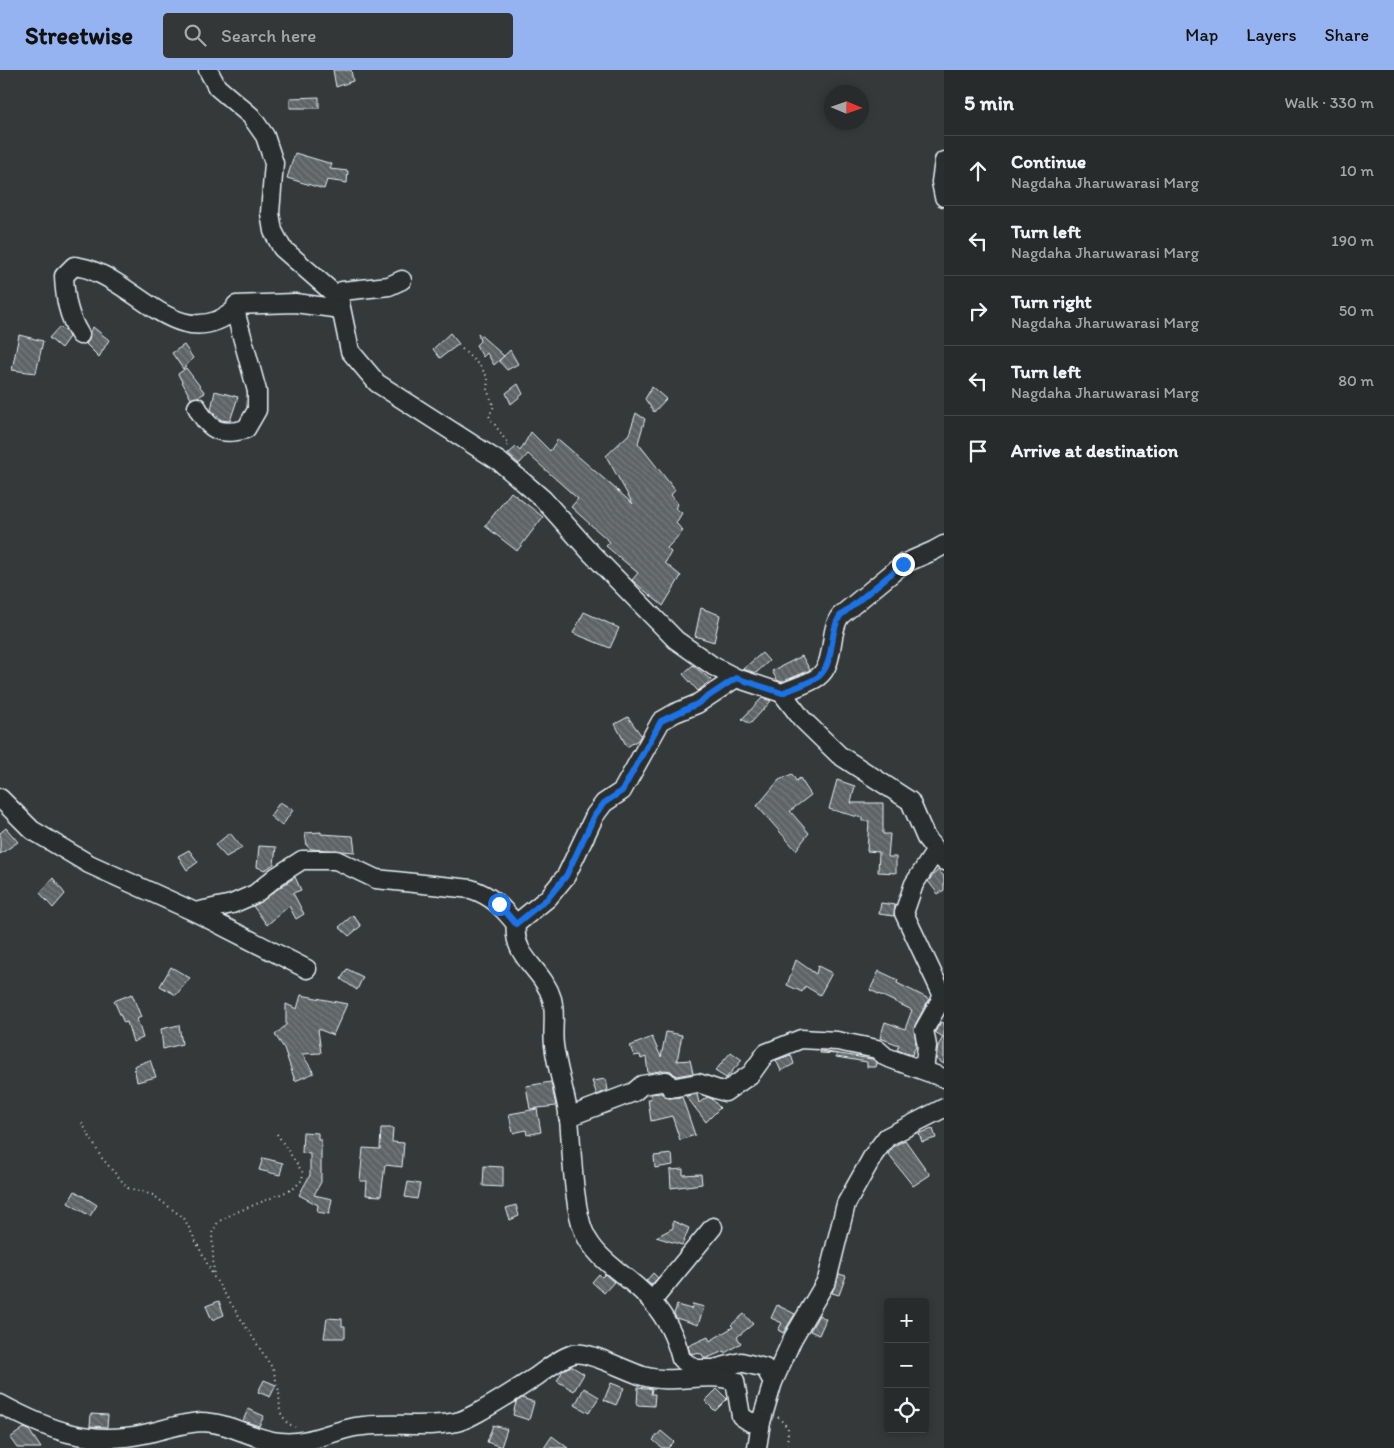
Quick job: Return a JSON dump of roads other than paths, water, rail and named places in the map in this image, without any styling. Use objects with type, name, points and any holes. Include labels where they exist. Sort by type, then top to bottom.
[{"type":"street","points":[[208,70],[217,87],[251,116],[265,136],[274,162],[270,213],[273,231],[282,248],[340,303]]},
{"type":"street","points":[[944,161],[941,182],[944,196]]},
{"type":"street","points":[[80,335],[70,319],[65,294],[64,276],[74,266],[94,271],[165,316],[202,325],[223,320],[236,308],[236,305],[340,303]]},
{"type":"street","points":[[402,280],[389,286],[342,291],[340,303],[350,351],[377,383],[500,462],[543,499],[592,554],[676,640],[713,666],[736,678],[782,693],[802,719],[839,755],[910,801],[926,838],[939,857],[914,884],[904,913],[943,996],[924,1030],[927,1046],[924,1070]]},
{"type":"street","points":[[197,407],[216,430],[228,434],[246,430],[257,410],[258,391],[237,318],[236,308]]},
{"type":"street","points":[[782,693],[816,678],[824,671],[828,662],[834,625],[840,616],[903,564],[933,552],[944,545]]},
{"type":"street","points":[[736,678],[697,704],[661,721],[622,791],[604,803],[595,815],[566,876],[548,898],[516,924],[514,935],[517,946],[544,981],[552,1000],[554,1044],[568,1117],[577,1200],[583,1231],[593,1247],[652,1301],[677,1340],[680,1359],[696,1369],[714,1369],[742,1362],[765,1368],[773,1382]]},
{"type":"street","points":[[0,798],[32,830],[89,864],[195,912],[307,969]]},
{"type":"street","points":[[195,912],[232,904],[255,894],[277,876],[302,860],[336,860],[376,879],[471,889],[486,894],[499,904],[516,924]]},
{"type":"street","points":[[568,1117],[634,1092],[642,1085],[666,1081],[671,1088],[698,1083],[724,1092],[751,1074],[766,1053],[801,1039],[838,1041],[877,1049],[886,1057],[944,1078]]},
{"type":"street","points":[[757,1448],[767,1418],[773,1382],[794,1338],[827,1280],[846,1204],[886,1136],[944,1108]]},
{"type":"street","points":[[652,1301],[713,1227]]},
{"type":"street","points":[[0,1404],[36,1424],[85,1438],[112,1440],[178,1424],[202,1422],[227,1426],[278,1442],[310,1443],[354,1427],[372,1425],[420,1427],[458,1422],[498,1402],[559,1361],[575,1354],[589,1355],[644,1377],[668,1380],[723,1377],[735,1381],[741,1416],[750,1422],[767,1418]]}]
